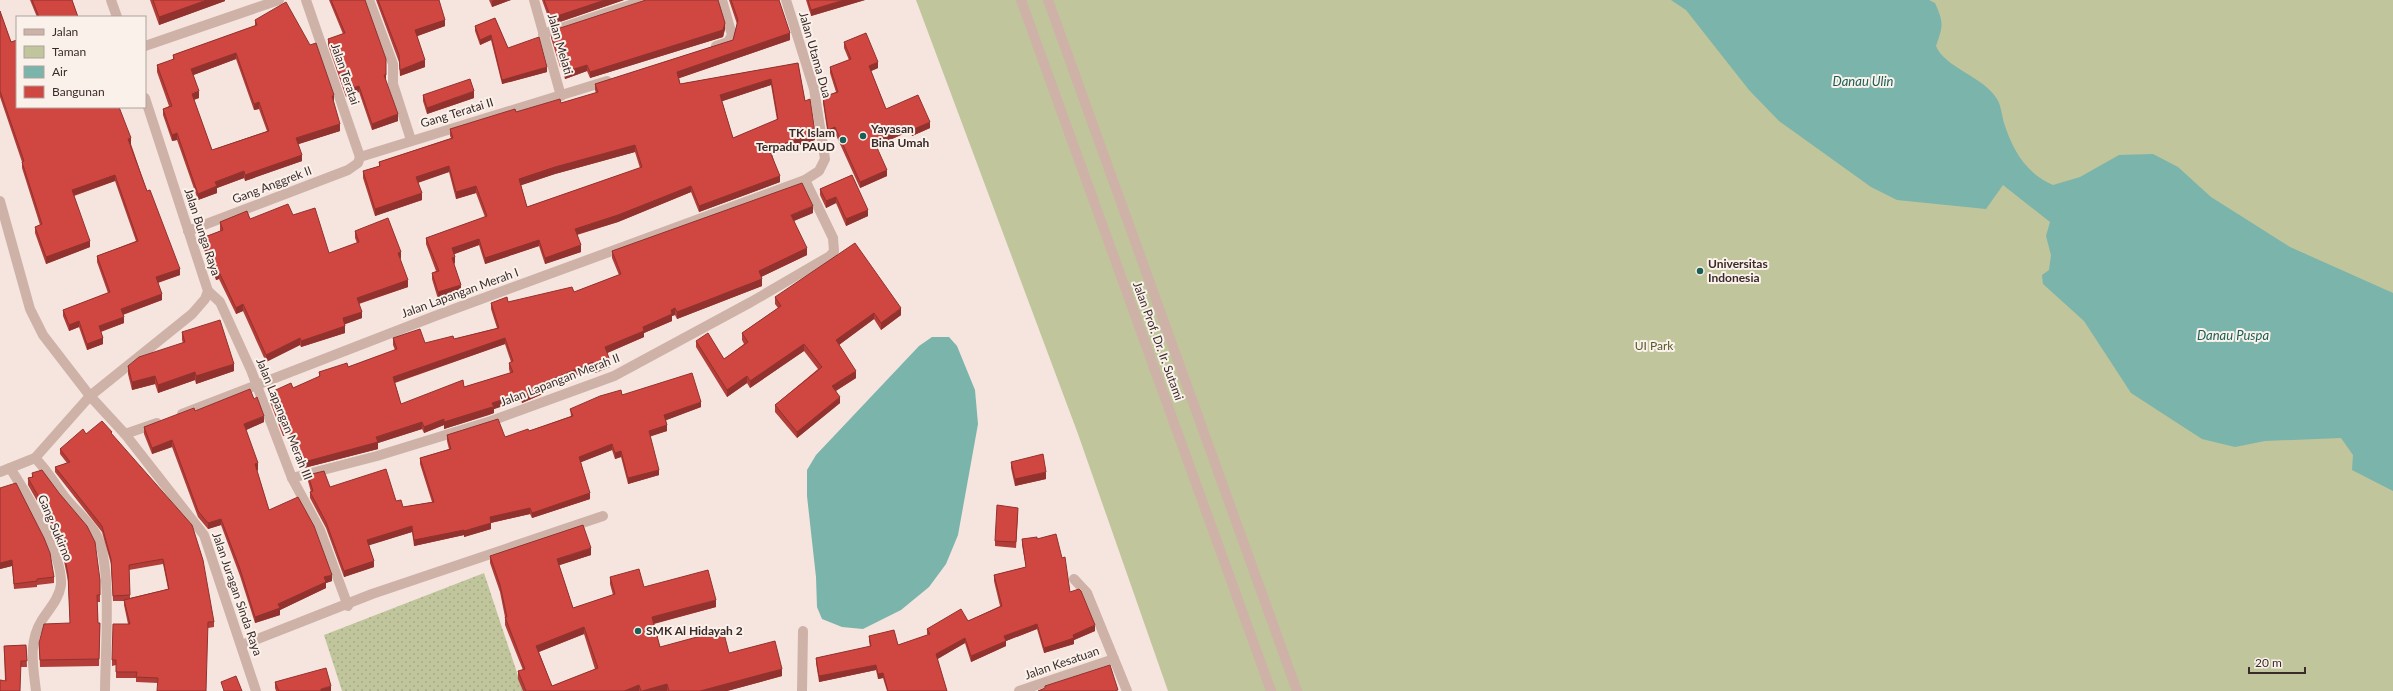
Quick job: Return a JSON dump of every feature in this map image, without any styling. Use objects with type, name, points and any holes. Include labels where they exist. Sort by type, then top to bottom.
[{"type":"street","points":[[111,0],[117,16]]},
{"type":"street","points":[[146,46],[279,0]]},
{"type":"street","name":"Jalan Teratai","points":[[306,0],[360,156]]},
{"type":"street","points":[[369,0],[393,64],[393,84],[411,140]]},
{"type":"street","name":"Jalan Melati","points":[[534,0],[561,96]]},
{"type":"street","points":[[543,34],[645,0]]},
{"type":"street","points":[[706,50],[728,42],[732,29],[722,0]]},
{"type":"street","name":"Jalan Utama Dua","points":[[786,0],[814,89],[824,159],[818,170],[806,180]]},
{"type":"street","name":"Jalan Prof. Dr. Ir. Sutami","points":[[1021,0],[1226,571],[1271,691]]},
{"type":"street","name":"Jalan Prof. Dr. Ir. Sutami","points":[[1048,0],[1297,691]]},
{"type":"street","name":"Gang Teratai II","points":[[360,156],[614,79]]},
{"type":"street","name":"Jalan Bunga Raya","points":[[35,458],[90,396],[192,314],[205,299],[208,291],[146,101]]},
{"type":"street","name":"Gang Anggrek II","points":[[188,231],[348,170],[358,163],[360,156]]},
{"type":"street","name":"Jalan Lapangan Merah I","points":[[126,434],[435,316],[806,180]]},
{"type":"street","name":"Jalan Lapangan Merah II","points":[[292,478],[377,456],[491,421],[614,376],[751,302],[830,256],[834,251],[833,238],[806,180]]},
{"type":"street","name":"Jalan Juragan Sinda Raya","points":[[0,201],[30,308],[43,335],[90,396],[126,434],[204,535],[242,645],[256,691]]},
{"type":"street","name":"Jalan Lapangan Merah III","points":[[208,291],[220,302],[256,384],[292,478],[320,530],[348,606]]},
{"type":"street","points":[[0,472],[35,458],[49,472],[63,495],[96,534],[107,585],[105,691]]},
{"type":"street","name":"Gang Sukirno","points":[[10,468],[24,490],[58,564],[61,586],[53,605],[42,620],[33,641],[36,691]]},
{"type":"street","points":[[242,645],[348,606],[372,594],[603,516]]},
{"type":"street","points":[[1074,579],[1087,593],[1126,691]]},
{"type":"street","points":[[802,691],[803,631]]},
{"type":"street","name":"Jalan Kesatuan","points":[[1019,691],[1114,659]]},
{"type":"green space","name":"UI Park","points":[[916,0],[2393,0],[2393,691],[1168,691],[1078,434]]},
{"type":"green space","points":[[484,573],[523,691],[342,691],[324,635]]},
{"type":"water","name":"Danau Puspa","points":[[1671,0],[1929,0],[1935,3],[1942,24],[1936,46],[1941,54],[1947,60],[1991,91],[1998,101],[2004,123],[2016,152],[2035,174],[2044,180],[2053,185],[2080,177],[2119,155],[2153,154],[2178,167],[2211,197],[2290,247],[2393,293],[2393,491],[2352,470],[2353,455],[2341,438],[2265,441],[2235,447],[2202,439],[2131,393],[2084,321],[2043,284],[2042,275],[2049,270],[2051,255],[2046,236],[2050,222],[2003,185],[1986,209],[1897,200],[1871,187],[1779,121],[1749,90],[1686,10]]},
{"type":"water","points":[[932,337],[949,337],[957,346],[975,390],[978,424],[958,535],[946,564],[929,587],[901,610],[863,629],[842,627],[822,619],[817,607],[816,577],[807,496],[807,470],[816,455],[919,346]]},
{"type":"building","points":[[32,0],[72,0],[78,16],[39,16]]},
{"type":"building","points":[[153,0],[207,0],[159,17]]},
{"type":"building","points":[[331,0],[365,0],[386,59],[386,75],[384,75],[398,114],[372,124],[359,86],[346,90],[328,39],[345,33]]},
{"type":"building","points":[[378,0],[439,0],[445,20],[415,30],[425,60],[400,70],[399,55]]},
{"type":"building","points":[[544,0],[605,0],[551,18]]},
{"type":"building","points":[[646,0],[718,0],[725,23],[723,30],[590,72],[587,65],[565,72],[551,31]]},
{"type":"building","points":[[731,0],[779,0],[790,33],[677,72],[680,84],[798,63],[805,101],[810,99],[815,133],[769,149],[780,176],[699,206],[691,186],[618,215],[575,229],[581,245],[545,258],[539,240],[485,258],[479,239],[452,248],[455,257],[452,258],[461,285],[438,292],[432,273],[439,271],[426,238],[487,216],[476,186],[456,192],[449,166],[416,177],[422,193],[375,209],[363,171],[380,166],[379,162],[453,138],[450,129],[515,109],[516,112],[560,99],[561,103],[598,92],[595,84],[733,40],[738,20]],"holes":[[[771,79],[778,119],[733,138],[720,95]],[[635,145],[642,167],[527,207],[519,179],[555,167]]]},
{"type":"building","points":[[808,0],[844,0],[811,10]]},
{"type":"building","points":[[286,2],[310,45],[316,43],[334,95],[332,96],[340,124],[296,138],[302,155],[245,175],[244,171],[215,182],[217,186],[198,194],[177,133],[172,135],[163,109],[172,106],[157,65],[174,59],[173,55],[257,25],[255,20]],"holes":[[[236,53],[254,104],[259,102],[269,131],[212,150],[192,94],[199,91],[191,69]]]},
{"type":"building","points":[[0,11],[11,42],[16,40],[16,108],[119,108],[131,138],[128,139],[147,191],[150,190],[180,269],[156,277],[162,294],[121,309],[124,317],[99,326],[103,338],[87,344],[79,321],[69,325],[63,310],[110,292],[97,256],[138,241],[115,175],[72,190],[90,241],[46,257],[35,227],[42,224],[22,162],[24,161],[0,91]]},
{"type":"building","points":[[495,18],[508,48],[539,37],[547,67],[502,80],[491,35],[480,40],[475,26]]},
{"type":"building","points":[[866,33],[878,62],[869,66],[886,109],[918,95],[930,122],[912,130],[910,125],[874,141],[887,170],[860,182],[835,127],[828,130],[823,97],[838,92],[830,67],[851,59],[844,42]]},
{"type":"building","points":[[470,79],[474,91],[427,108],[423,95]]},
{"type":"building","points":[[852,175],[868,210],[846,219],[836,197],[826,201],[820,189]]},
{"type":"building","points":[[802,183],[813,206],[791,215],[807,248],[759,271],[762,279],[677,312],[675,308],[671,310],[672,314],[643,327],[644,331],[605,347],[610,361],[595,367],[593,362],[543,383],[545,387],[522,396],[521,394],[492,403],[494,407],[444,422],[444,419],[424,427],[422,422],[376,437],[378,442],[304,462],[289,427],[283,429],[269,393],[291,383],[293,388],[320,376],[319,372],[347,363],[348,367],[397,349],[393,338],[420,329],[425,343],[453,336],[454,339],[499,328],[491,303],[507,297],[508,302],[572,287],[574,292],[621,274],[612,251]],"holes":[[[505,338],[513,361],[509,363],[513,372],[464,387],[463,380],[401,404],[393,377]]]},
{"type":"building","points":[[288,204],[293,215],[315,208],[329,253],[359,242],[355,231],[388,218],[401,252],[398,253],[408,280],[357,298],[362,312],[343,318],[345,326],[301,341],[300,338],[266,355],[243,304],[236,308],[219,272],[216,274],[202,238],[223,230],[220,222],[247,211],[250,219]]},
{"type":"building","points":[[855,243],[901,308],[881,323],[874,313],[836,340],[856,371],[832,386],[840,397],[797,432],[775,405],[822,367],[804,344],[750,381],[747,376],[727,390],[696,341],[708,333],[724,359],[748,342],[742,333],[781,306],[775,297]]},
{"type":"building","points":[[220,320],[234,364],[196,376],[195,372],[158,385],[155,376],[132,382],[128,366],[139,357],[185,342],[182,332]]},
{"type":"building","points":[[692,373],[701,402],[664,415],[667,425],[649,431],[659,470],[628,478],[621,451],[615,453],[612,444],[579,457],[590,493],[532,513],[530,508],[490,517],[491,523],[464,531],[414,540],[412,526],[367,540],[374,561],[344,571],[326,522],[310,492],[313,491],[308,475],[324,471],[330,487],[386,469],[396,501],[401,500],[403,507],[434,502],[420,458],[451,449],[447,435],[498,419],[505,437],[528,429],[529,431],[573,416],[570,409],[600,396],[621,390],[622,395]]},
{"type":"building","points":[[250,389],[254,399],[257,397],[264,416],[244,424],[258,463],[255,464],[269,510],[298,497],[314,526],[332,575],[324,577],[326,582],[278,604],[280,608],[255,617],[240,569],[221,519],[208,523],[198,511],[172,440],[152,448],[144,427],[194,408],[195,411]]},
{"type":"building","points":[[102,421],[192,525],[203,560],[214,622],[208,622],[206,691],[157,691],[158,678],[136,677],[137,672],[116,672],[116,660],[112,660],[113,624],[130,624],[124,600],[169,589],[163,559],[129,565],[130,595],[113,596],[111,559],[102,526],[55,467],[70,462],[60,449],[83,429],[86,434]]},
{"type":"building","points":[[1043,454],[1046,472],[1015,479],[1011,462]]},
{"type":"building","points":[[42,470],[87,526],[95,542],[100,580],[100,595],[97,595],[98,623],[100,623],[99,659],[40,660],[39,643],[44,624],[70,623],[68,574],[63,549],[49,515],[28,478],[33,477],[32,473]]},
{"type":"building","points":[[16,483],[44,538],[50,553],[54,577],[14,584],[12,560],[0,563],[0,488]]},
{"type":"building","points":[[997,505],[1018,508],[1016,542],[995,541]]},
{"type":"building","points":[[583,525],[591,548],[557,559],[573,608],[615,594],[610,577],[639,569],[644,587],[708,570],[716,600],[652,617],[660,647],[723,630],[729,653],[775,641],[782,669],[700,691],[669,691],[667,684],[642,691],[639,685],[624,691],[526,691],[518,671],[525,669],[505,617],[507,617],[500,585],[490,556]],"holes":[[[584,627],[598,668],[552,686],[536,646]]]},
{"type":"building","points":[[1056,534],[1062,558],[1065,557],[1070,592],[1079,589],[1081,591],[1095,625],[1073,635],[1074,638],[1044,648],[1037,624],[1004,636],[1006,641],[971,656],[965,638],[936,654],[947,691],[888,691],[883,673],[878,674],[876,665],[819,676],[816,658],[871,646],[869,636],[894,630],[898,645],[930,634],[927,629],[961,609],[968,621],[1002,606],[994,575],[1026,567],[1022,539],[1037,537],[1037,539]]},
{"type":"building","points":[[26,645],[27,661],[21,661],[20,691],[0,691],[0,680],[6,681],[4,646]]},
{"type":"building","points":[[1110,665],[1118,690],[1038,691],[1045,688],[1045,686]]},
{"type":"building","points":[[326,668],[331,686],[321,689],[321,691],[279,691],[275,682]]},
{"type":"building","points":[[236,676],[242,691],[224,691],[221,682]]},
{"type":"place","name":"Yayasan Bina Umah","points":[[863,136]]},
{"type":"place","name":"TK Islam Terpadu PAUD","points":[[843,140]]},
{"type":"place","name":"Universitas Indonesia","points":[[1700,271]]},
{"type":"place","name":"SMK Al Hidayah 2","points":[[638,631]]},
{"type":"water label","name":"Danau Ulin","points":[[1863,81]]}]
